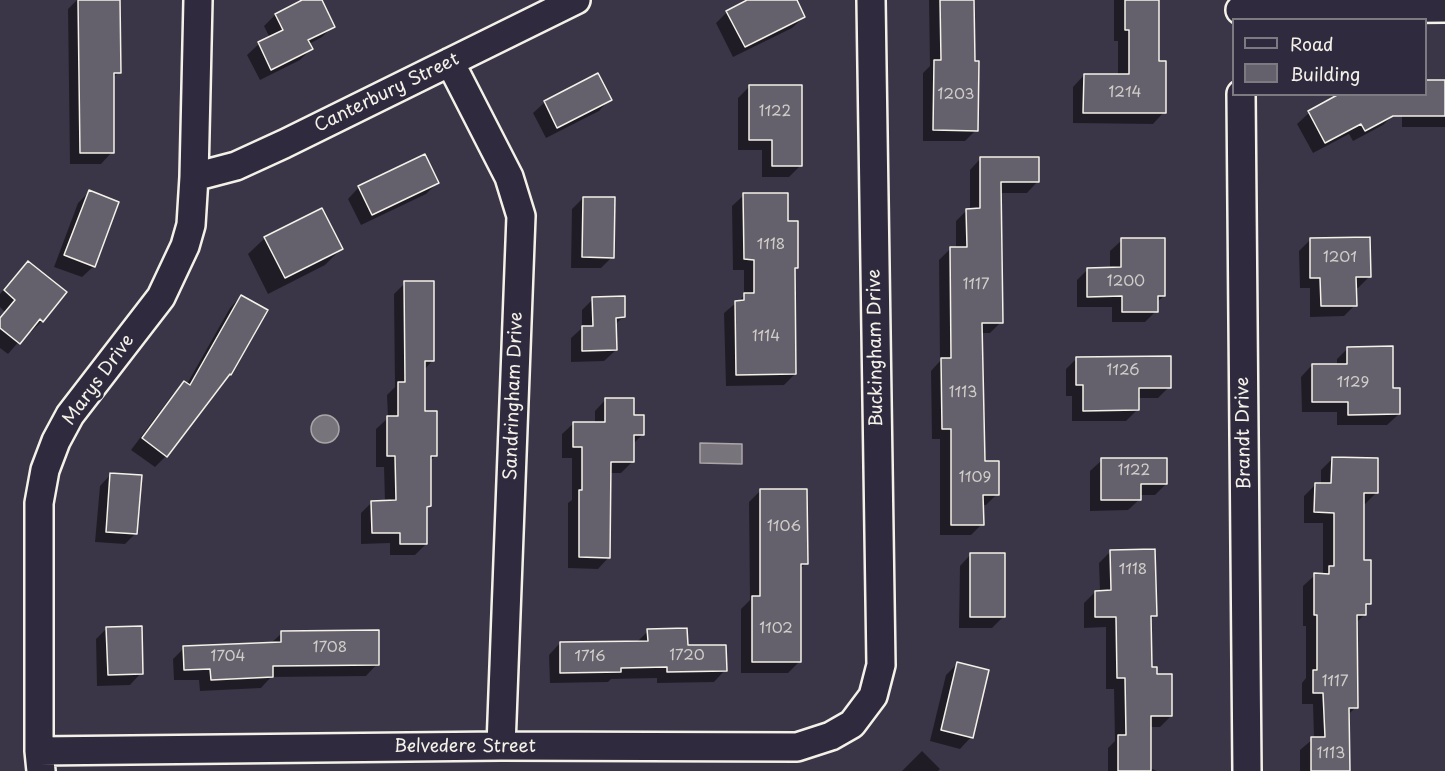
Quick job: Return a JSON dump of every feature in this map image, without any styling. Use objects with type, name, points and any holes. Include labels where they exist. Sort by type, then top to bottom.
[{"type":"street","name":"Marys Drive","points":[[40,761],[39,503],[45,470],[56,441],[70,415],[160,297],[185,246],[191,225],[194,177],[198,0]]},
{"type":"street","name":"Canterbury Street","points":[[194,177],[236,166],[576,0]]},
{"type":"street","name":"Buckingham Drive","points":[[871,0],[881,665],[873,696]]},
{"type":"street","points":[[1240,10],[1445,8]]},
{"type":"street","name":"Sandringham Drive","points":[[450,62],[509,177],[520,216],[501,746]]},
{"type":"street","name":"Brandt Drive","points":[[1241,96],[1247,771]]},
{"type":"street","name":"Belvedere Street","points":[[40,761],[501,746],[797,747],[831,736],[852,724],[873,696]]},
{"type":"shaded area","points":[[325,415],[335,419],[339,429],[335,439],[325,443],[315,439],[311,429],[315,419]]},
{"type":"shaded area","points":[[700,443],[742,444],[742,464],[700,463]]},
{"type":"building","points":[[78,0],[120,0],[121,73],[114,73],[114,153],[80,153]]},
{"type":"building","points":[[302,0],[322,0],[335,27],[308,40],[313,49],[271,70],[258,42],[283,30],[275,14]]},
{"type":"building","points":[[747,0],[797,0],[805,17],[745,47],[726,11]]},
{"type":"building","points":[[940,0],[974,0],[975,61],[979,61],[978,131],[933,130],[934,60],[941,60]]},
{"type":"building","points":[[1125,0],[1159,0],[1159,61],[1166,61],[1166,113],[1083,113],[1084,74],[1129,74],[1129,30],[1125,30]]},
{"type":"building","points":[[598,73],[612,100],[557,128],[544,101]]},
{"type":"building","points":[[1427,80],[1445,80],[1445,116],[1393,116],[1365,131],[1361,124],[1325,143],[1308,111],[1335,96],[1427,96]]},
{"type":"building","points":[[749,85],[802,85],[802,166],[772,166],[772,140],[749,140]]},
{"type":"building","points":[[425,154],[439,183],[372,215],[358,186]]},
{"type":"building","points":[[980,157],[1039,157],[1039,182],[1001,182],[1003,323],[982,323],[985,461],[999,461],[999,495],[983,495],[984,525],[951,525],[951,429],[942,429],[941,358],[951,358],[950,247],[967,247],[966,209],[980,208]]},
{"type":"building","points":[[89,190],[119,202],[95,267],[64,255]]},
{"type":"building","points":[[743,193],[788,193],[788,221],[798,221],[798,268],[795,268],[796,374],[736,375],[735,301],[744,300],[744,293],[754,293],[754,260],[744,259]]},
{"type":"building","points":[[583,197],[615,197],[614,258],[582,257]]},
{"type":"building","points":[[322,208],[343,249],[285,278],[264,237]]},
{"type":"building","points":[[1370,237],[1371,277],[1356,277],[1357,306],[1321,306],[1320,278],[1310,278],[1310,238]]},
{"type":"building","points":[[1121,238],[1165,238],[1165,296],[1158,296],[1158,312],[1122,312],[1122,296],[1087,297],[1087,268],[1121,267]]},
{"type":"building","points":[[28,261],[67,292],[43,322],[40,319],[20,344],[0,328],[0,318],[15,300],[4,290]]},
{"type":"building","points":[[404,281],[434,281],[434,361],[425,361],[425,411],[437,411],[437,456],[431,456],[431,506],[427,507],[427,544],[400,544],[400,533],[372,533],[371,501],[396,500],[395,456],[387,456],[387,416],[398,416],[398,382],[405,382]]},
{"type":"building","points":[[241,295],[268,310],[231,375],[167,457],[142,438],[184,381],[190,385]]},
{"type":"building","points":[[625,296],[625,317],[616,318],[617,350],[582,351],[582,326],[593,326],[592,297]]},
{"type":"building","points":[[1393,346],[1393,388],[1400,388],[1400,414],[1348,415],[1348,402],[1312,402],[1312,364],[1347,364],[1347,347]]},
{"type":"building","points":[[1171,356],[1171,388],[1139,388],[1139,410],[1083,411],[1083,385],[1076,385],[1076,357]]},
{"type":"building","points":[[605,398],[634,398],[634,415],[644,415],[644,435],[634,435],[634,462],[611,462],[610,558],[579,557],[579,490],[582,490],[582,447],[573,447],[573,422],[605,422]]},
{"type":"building","points":[[1332,457],[1378,458],[1378,493],[1364,493],[1364,560],[1371,560],[1371,604],[1366,604],[1366,615],[1357,615],[1358,708],[1349,708],[1350,771],[1311,771],[1311,737],[1325,737],[1323,693],[1313,693],[1313,670],[1317,670],[1314,573],[1329,574],[1329,566],[1334,566],[1334,513],[1314,512],[1315,483],[1331,483]]},
{"type":"building","points":[[1101,458],[1167,458],[1167,484],[1141,484],[1141,500],[1101,500]]},
{"type":"building","points":[[110,473],[142,475],[137,534],[106,532]]},
{"type":"building","points":[[760,489],[807,489],[808,564],[801,564],[801,662],[752,662],[752,596],[760,596]]},
{"type":"building","points":[[1155,549],[1157,616],[1151,616],[1152,667],[1157,667],[1157,674],[1172,674],[1172,716],[1151,716],[1151,771],[1118,771],[1118,735],[1126,735],[1125,678],[1117,678],[1116,617],[1095,617],[1095,591],[1111,590],[1110,550]]},
{"type":"building","points":[[970,553],[1005,553],[1005,617],[970,617]]},
{"type":"building","points":[[142,626],[143,674],[108,675],[106,627]]},
{"type":"building","points":[[687,628],[688,645],[726,645],[727,671],[667,672],[667,667],[621,668],[621,672],[560,673],[560,642],[648,641],[647,629]]},
{"type":"building","points":[[379,630],[379,665],[273,666],[273,677],[211,680],[210,669],[184,670],[183,646],[281,642],[281,631]]},
{"type":"building","points":[[957,662],[989,670],[973,738],[941,730]]}]
